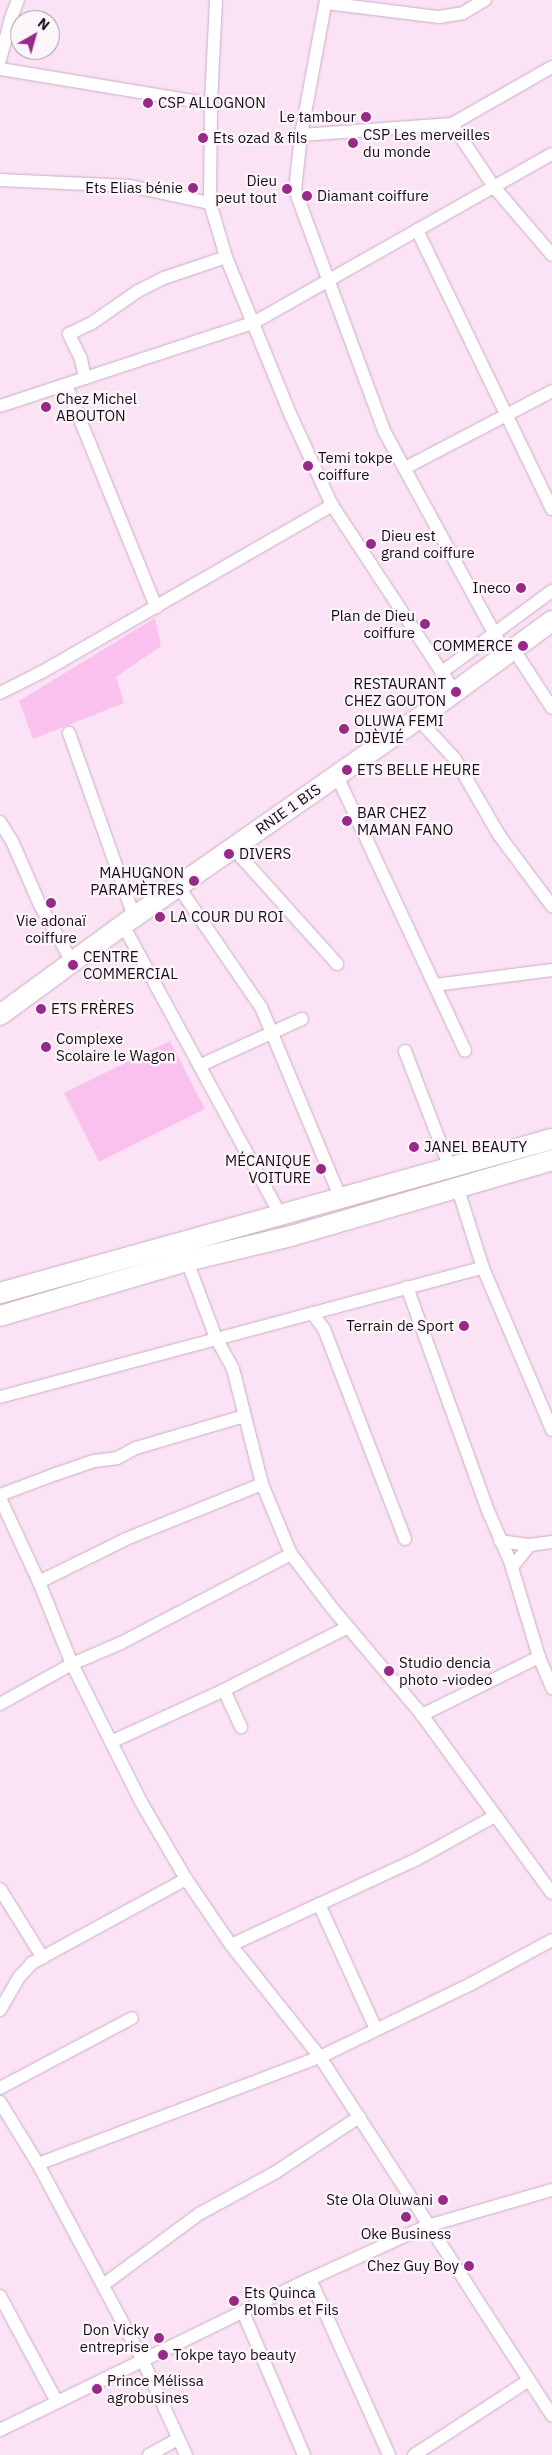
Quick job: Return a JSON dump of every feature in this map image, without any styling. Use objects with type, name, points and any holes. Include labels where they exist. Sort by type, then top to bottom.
[{"type":"main road","name":"RNIE 1 BIS","points":[[0,1015],[128,921],[418,719],[552,621]]},
{"type":"main road","points":[[0,1293],[552,1139]]},
{"type":"main road","points":[[0,1316],[187,1261],[290,1236],[458,1189],[552,1160]]},
{"type":"street","points":[[0,60],[10,18],[18,0]]},
{"type":"street","points":[[216,0],[211,104],[210,203],[226,257],[252,323],[332,505],[454,691]]},
{"type":"street","points":[[485,0],[462,13],[439,17],[326,1],[301,135],[295,190],[384,431],[496,633],[552,708]]},
{"type":"street","points":[[301,135],[452,124],[552,67]]},
{"type":"street","points":[[0,69],[211,104]]},
{"type":"street","points":[[452,124],[494,187],[552,255]]},
{"type":"street","points":[[0,406],[252,323],[552,154]]},
{"type":"street","points":[[0,180],[130,186],[210,203]]},
{"type":"street","points":[[417,230],[552,509]]},
{"type":"street","points":[[85,378],[81,359],[69,334],[92,323],[138,291],[164,278],[226,257]]},
{"type":"street","points":[[66,385],[156,607]]},
{"type":"street","points":[[405,468],[552,391]]},
{"type":"street","points":[[0,693],[42,672],[332,505]]},
{"type":"street","points":[[442,672],[552,591]]},
{"type":"street","points":[[418,719],[455,758],[499,835],[552,906]]},
{"type":"street","points":[[69,733],[128,921],[280,1216]]},
{"type":"street","points":[[337,776],[465,1051]]},
{"type":"street","points":[[0,822],[12,841],[40,904],[72,962]]},
{"type":"street","points":[[233,848],[337,964]]},
{"type":"street","points":[[178,886],[261,1007],[341,1199]]},
{"type":"street","points":[[435,985],[552,970]]},
{"type":"street","points":[[201,1065],[302,1019]]},
{"type":"street","points":[[405,1051],[450,1168]]},
{"type":"street","points":[[458,1189],[483,1268],[552,1430]]},
{"type":"street","points":[[187,1261],[216,1338],[233,1369],[262,1484],[291,1554],[348,1627],[422,1715],[552,1893]]},
{"type":"street","points":[[0,1397],[483,1268]]},
{"type":"street","points":[[407,1287],[500,1541],[512,1568],[539,1657],[552,1688]]},
{"type":"street","points":[[324,1329],[329,1308]]},
{"type":"street","points":[[312,1314],[324,1329],[405,1539]]},
{"type":"street","points":[[244,1416],[136,1448],[117,1458],[94,1461],[65,1470],[0,1496],[39,1582],[72,1664],[141,1802],[186,1880],[231,1945],[320,2057],[427,2226],[552,2416]]},
{"type":"street","points":[[39,1582],[126,1539],[262,1484]]},
{"type":"street","points":[[500,1541],[530,1544],[552,1542]]},
{"type":"street","points":[[512,1568],[530,1544]]},
{"type":"street","points":[[0,1704],[72,1664],[121,1643],[291,1554]]},
{"type":"street","points":[[111,1742],[224,1690],[348,1627]]},
{"type":"street","points":[[422,1715],[539,1657]]},
{"type":"street","points":[[224,1690],[241,1727]]},
{"type":"street","points":[[231,1945],[415,1860],[495,1816]]},
{"type":"street","points":[[0,2010],[20,1976],[32,1964],[186,1880]]},
{"type":"street","points":[[0,1889],[42,1958]]},
{"type":"street","points":[[319,1904],[376,2029]]},
{"type":"street","points":[[38,2164],[320,2057],[471,1984],[552,1940]]},
{"type":"street","points":[[0,2088],[132,2018]]},
{"type":"street","points":[[0,2102],[38,2164],[103,2285],[143,2361],[186,2455]]},
{"type":"street","points":[[103,2285],[199,2214],[276,2172],[359,2117]]},
{"type":"street","points":[[0,2430],[310,2279],[427,2226],[552,2190]]},
{"type":"street","points":[[310,2279],[389,2455]]},
{"type":"street","points":[[0,2296],[58,2402]]},
{"type":"street","points":[[243,2312],[304,2455]]},
{"type":"street","points":[[414,2455],[529,2380]]},
{"type":"street","points":[[149,2455],[178,2440]]},
{"type":"shaded area","points":[[155,618],[161,646],[116,677],[124,703],[33,739],[19,701]]},
{"type":"shaded area","points":[[170,1041],[205,1109],[99,1162],[64,1093]]},
{"type":"place","name":"CSP ALLOGNON","points":[[148,103]]},
{"type":"place","name":"Le tambour","points":[[366,117]]},
{"type":"place","name":"Ets ozad & fils","points":[[203,138]]},
{"type":"place","name":"CSP Les merveilles du monde","points":[[353,143]]},
{"type":"place","name":"Ets Elias bénie","points":[[193,188]]},
{"type":"place","name":"Dieu peut tout","points":[[287,189]]},
{"type":"place","name":"Diamant coiffure","points":[[307,196]]},
{"type":"place","name":"Chez Michel ABOUTON","points":[[46,407]]},
{"type":"place","name":"Temi tokpe coiffure","points":[[308,466]]},
{"type":"place","name":"Dieu est grand coiffure","points":[[371,544]]},
{"type":"place","name":"Ineco","points":[[521,588]]},
{"type":"place","name":"Plan de Dieu coiffure","points":[[425,624]]},
{"type":"place","name":"COMMERCE","points":[[523,646]]},
{"type":"place","name":"RESTAURANT CHEZ GOUTON","points":[[456,692]]},
{"type":"place","name":"OLUWA FEMI DJÈVIÉ","points":[[344,729]]},
{"type":"place","name":"ETS BELLE HEURE","points":[[347,770]]},
{"type":"place","name":"BAR CHEZ MAMAN FANO","points":[[347,821]]},
{"type":"place","name":"DIVERS","points":[[229,854]]},
{"type":"place","name":"MAHUGNON PARAMÈTRES","points":[[194,881]]},
{"type":"place","name":"Vie adonaï coiffure","points":[[51,903]]},
{"type":"place","name":"LA COUR DU ROI","points":[[160,917]]},
{"type":"place","name":"CENTRE COMMERCIAL","points":[[73,965]]},
{"type":"place","name":"ETS FRÈRES","points":[[41,1009]]},
{"type":"place","name":"Complexe Scolaire le Wagon","points":[[46,1047]]},
{"type":"place","name":"JANEL BEAUTY","points":[[414,1147]]},
{"type":"place","name":"MÉCANIQUE VOITURE","points":[[321,1169]]},
{"type":"place","name":"Terrain de Sport","points":[[464,1326]]},
{"type":"place","name":"Studio dencia photo -viodeo","points":[[389,1671]]},
{"type":"place","name":"Ste Ola Oluwani","points":[[443,2200]]},
{"type":"place","name":"Oke Business","points":[[406,2217]]},
{"type":"place","name":"Chez Guy Boy","points":[[469,2266]]},
{"type":"place","name":"Ets Quinca Plombs et Fils","points":[[234,2301]]},
{"type":"place","name":"Don Vicky entreprise","points":[[159,2338]]},
{"type":"place","name":"Tokpe tayo beauty","points":[[163,2355]]},
{"type":"place","name":"Prince Mélissa agrobusines","points":[[97,2389]]}]
